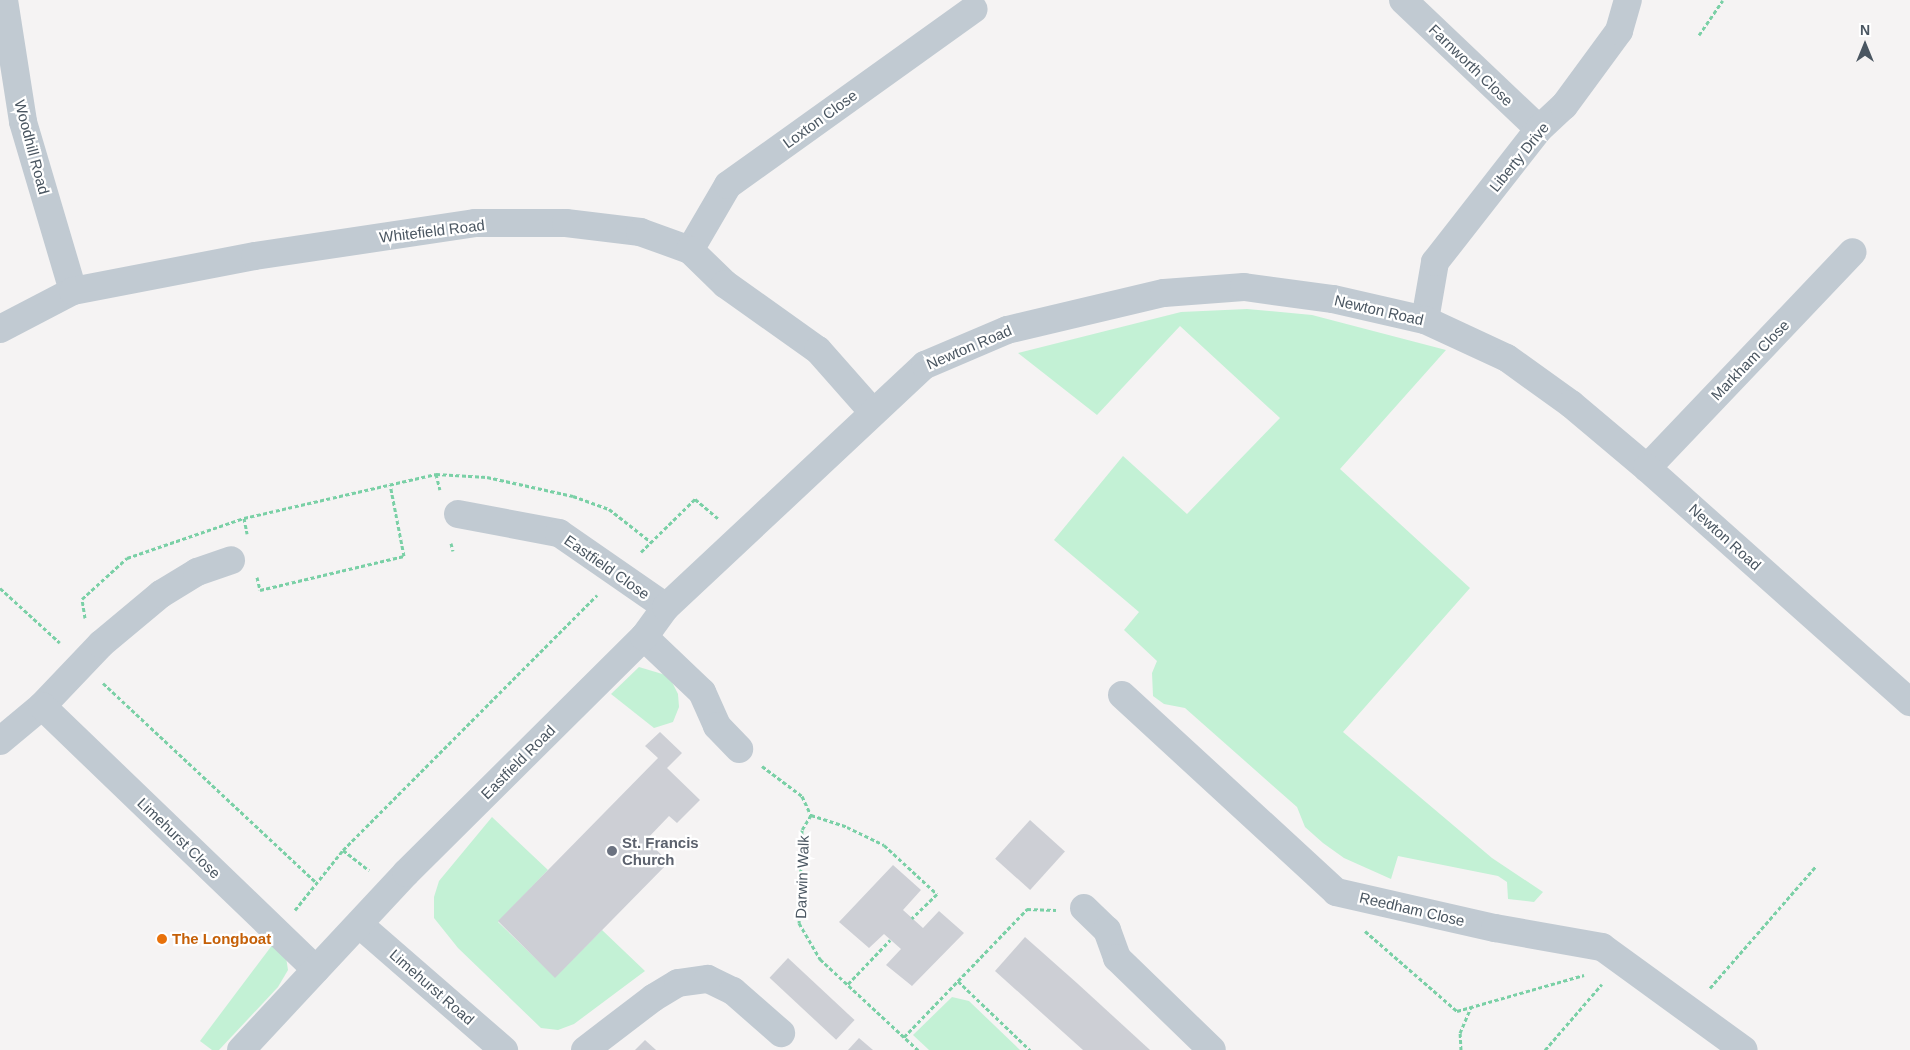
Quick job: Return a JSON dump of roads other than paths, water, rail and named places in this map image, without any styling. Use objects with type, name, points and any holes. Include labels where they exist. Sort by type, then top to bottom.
[{"type":"street","name":"Woodhill Road","points":[[4,0],[23,122],[73,291]]},
{"type":"street","name":"Farnworth Close","points":[[1403,0],[1539,130]]},
{"type":"street","name":"Liberty Drive","points":[[1425,320],[1436,262],[1539,130],[1564,106],[1618,31],[1628,0]]},
{"type":"street","name":"Loxton Close","points":[[690,250],[728,185],[974,9]]},
{"type":"street","name":"Whitefield Road","points":[[0,329],[73,291],[256,256],[475,224],[566,224],[640,232],[690,250],[725,284],[818,350],[872,411]]},
{"type":"street","name":"Markham Close","points":[[1647,468],[1852,252]]},
{"type":"street","name":"Newton Road","points":[[800,481],[872,411],[925,365],[1007,330],[1164,293],[1244,286],[1333,299],[1425,320],[1507,358],[1572,404],[1647,468],[1910,702]]},
{"type":"street","name":"Eastfield Road","points":[[240,1050],[360,925],[406,873],[644,637],[666,607],[800,481]]},
{"type":"street","name":"Eastfield Close","points":[[458,514],[559,533],[666,607]]},
{"type":"street","points":[[0,741],[42,706],[101,644],[180,581],[231,560]]},
{"type":"street","points":[[644,637],[702,692],[717,726],[739,749]]},
{"type":"street","name":"Reedham Close","points":[[1122,695],[1336,892],[1495,928],[1602,947],[1622,965],[1691,1010],[1744,1050]]},
{"type":"street","name":"Limehurst Close","points":[[42,706],[316,970]]},
{"type":"street","points":[[1084,908],[1107,930],[1117,958],[1212,1050]]},
{"type":"street","name":"Limehurst Road","points":[[360,925],[504,1050]]},
{"type":"street","points":[[585,1050],[669,988],[678,983],[708,979],[733,991],[782,1033]]},
{"type":"place","name":"St. Francis Church","points":[[612,851]]},
{"type":"place","name":"The Longboat","points":[[162,939]]}]
